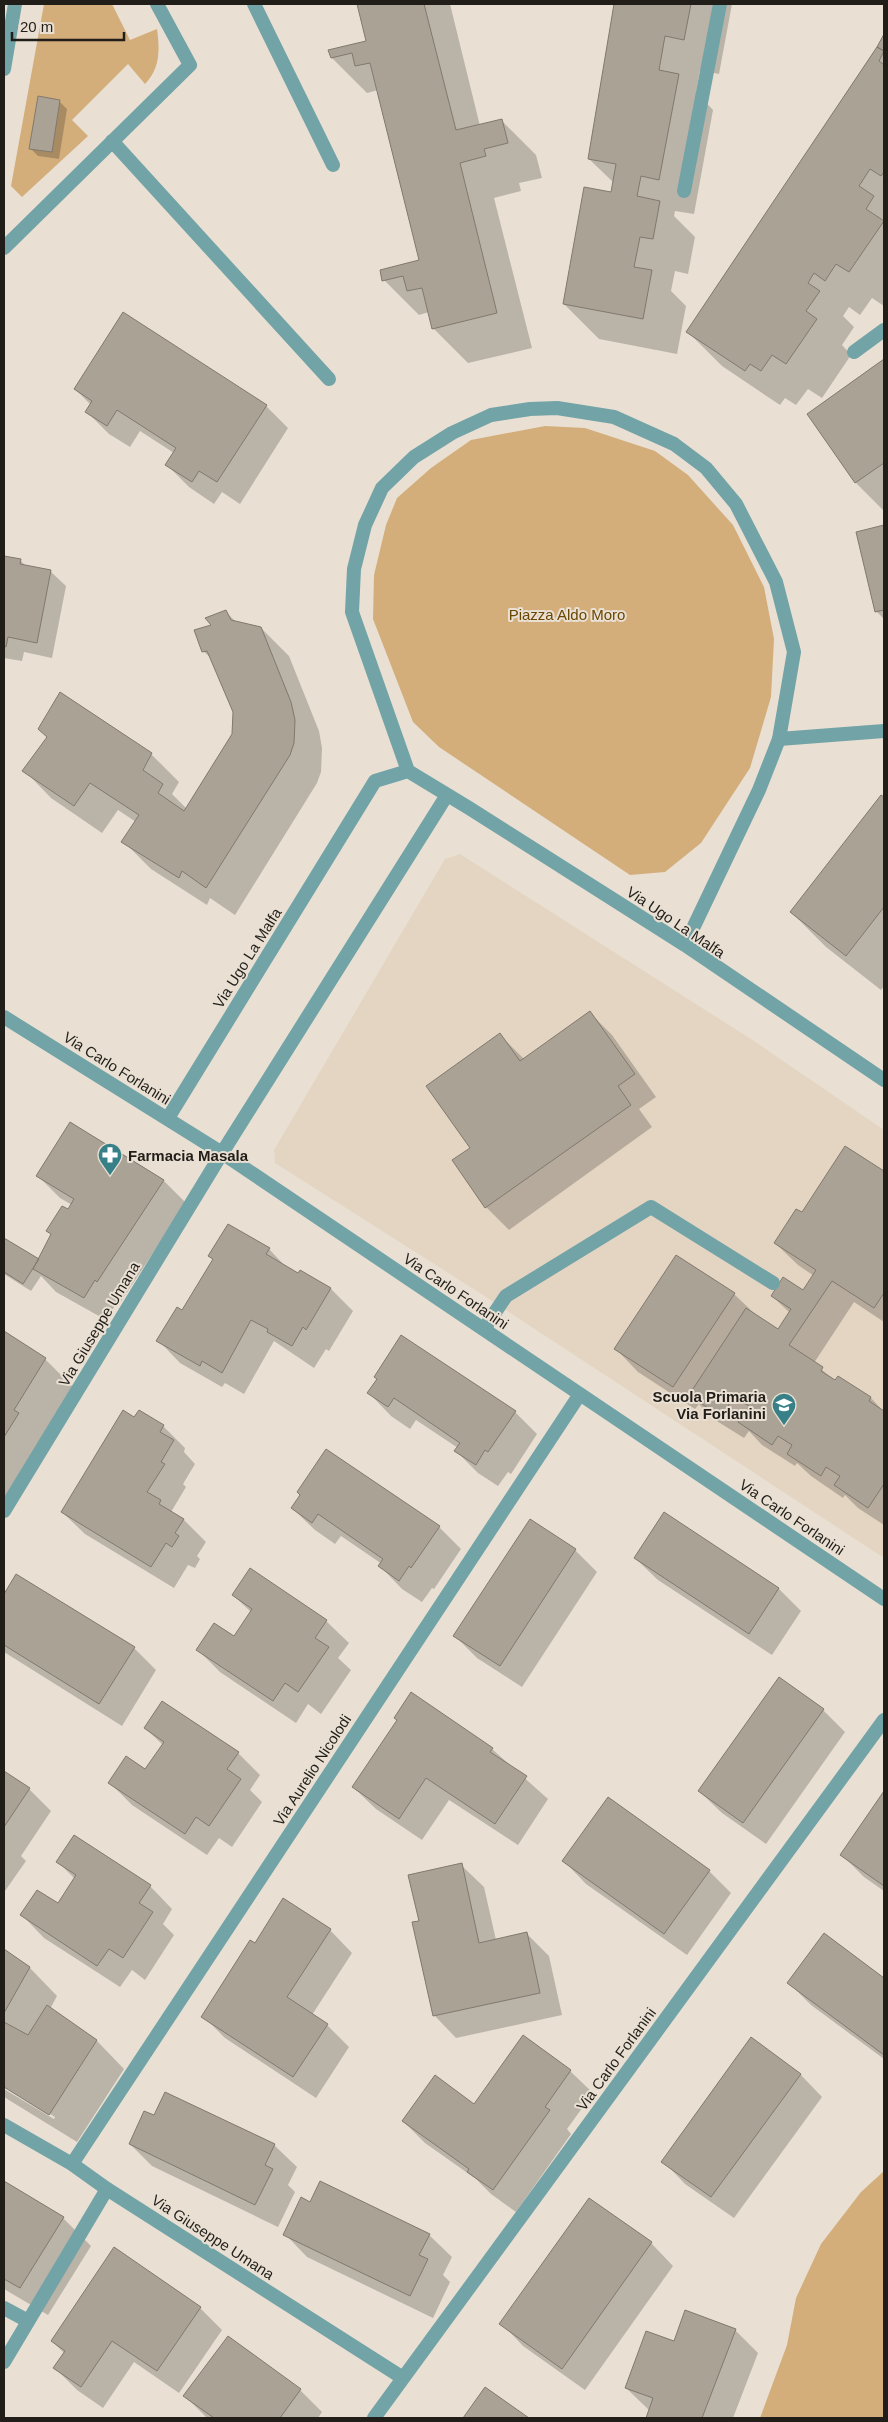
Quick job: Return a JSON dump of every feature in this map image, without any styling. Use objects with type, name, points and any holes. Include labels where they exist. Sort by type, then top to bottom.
[{"type":"street","points":[[4,69],[15,4]]},
{"type":"street","points":[[4,248],[190,65],[158,4]]},
{"type":"street","points":[[254,4],[334,165]]},
{"type":"street","points":[[684,191],[720,4]]},
{"type":"street","points":[[112,141],[329,378]]},
{"type":"street","points":[[854,352],[884,330]]},
{"type":"street","points":[[408,771],[352,612],[354,568],[365,525],[382,488],[414,458],[452,433],[491,415],[530,408],[557,408],[614,417],[674,444],[706,468],[736,504],[776,582],[794,652],[779,739],[759,790],[685,945]]},
{"type":"street","points":[[779,739],[884,731]]},
{"type":"street","name":"Via Ugo La Malfa","points":[[168,1118],[375,781],[408,771],[685,945],[884,1080]]},
{"type":"street","points":[[222,1154],[447,795]]},
{"type":"street","name":"Via Carlo Forlanini","points":[[4,1017],[168,1118],[884,1599]]},
{"type":"street","name":"Via Giuseppe Umana","points":[[4,1511],[222,1154]]},
{"type":"street","points":[[484,1329],[506,1296],[651,1207],[773,1283]]},
{"type":"street","name":"Via Aurelio Nicolodi","points":[[72,2164],[580,1394]]},
{"type":"street","name":"Via Carlo Forlanini","points":[[374,2418],[884,1720]]},
{"type":"street","name":"Via Giuseppe Umana","points":[[4,2125],[72,2164],[107,2189],[403,2378]]},
{"type":"street","points":[[4,2362],[107,2189]]},
{"type":"street","points":[[4,2308],[28,2321]]},
{"type":"shaded area","points":[[460,854],[751,1039],[884,1130],[884,1558],[483,1295],[275,1163],[274,1150],[445,859]]},
{"type":"green space","points":[[44,4],[112,4],[130,40],[157,29],[158,59],[154,72],[145,84],[128,64],[72,120],[88,136],[22,197],[11,186]]},
{"type":"green space","name":"Piazza Aldo Moro","points":[[545,426],[585,428],[655,451],[688,475],[733,525],[764,587],[774,639],[771,697],[750,768],[701,843],[665,872],[630,875],[439,747],[413,722],[373,619],[374,575],[386,525],[397,498],[431,468],[471,440]]},
{"type":"green space","points":[[884,2171],[884,2418],[760,2418],[787,2345],[796,2298],[821,2244],[861,2192]]},
{"type":"building","points":[[357,4],[424,4],[456,130],[502,119],[508,143],[484,149],[486,156],[460,163],[497,313],[432,329],[422,288],[407,291],[403,276],[382,281],[380,270],[419,260],[370,63],[355,66],[352,53],[331,58],[328,50],[366,41]]},
{"type":"building","points":[[614,4],[691,4],[684,40],[665,36],[659,70],[679,74],[659,180],[641,176],[637,196],[660,201],[653,239],[640,237],[634,267],[652,270],[643,319],[563,304],[584,187],[611,192],[616,164],[588,159]]},
{"type":"building","points":[[884,34],[884,51],[877,47]]},
{"type":"building","points":[[877,47],[884,51],[879,61],[884,65],[884,172],[881,176],[870,169],[859,186],[874,196],[866,209],[884,221],[849,272],[836,264],[825,281],[814,273],[808,283],[820,291],[806,311],[817,319],[786,364],[772,355],[761,371],[750,364],[745,371],[686,332]]},
{"type":"building","points":[[38,96],[60,100],[52,152],[29,149]]},
{"type":"building","points":[[123,312],[267,405],[217,482],[199,471],[192,482],[165,465],[176,448],[117,410],[107,426],[85,412],[92,401],[74,389]]},
{"type":"building","points":[[884,359],[884,463],[855,483],[807,414]]},
{"type":"building","points":[[884,525],[884,610],[875,612],[856,532]]},
{"type":"building","points":[[4,556],[21,559],[20,564],[51,570],[37,643],[8,637],[6,647],[4,646]]},
{"type":"building","points":[[226,610],[231,620],[261,627],[291,702],[295,720],[294,743],[290,755],[206,888],[182,871],[179,878],[121,842],[139,815],[90,783],[74,806],[22,771],[47,737],[38,729],[60,692],[152,753],[143,770],[163,784],[158,793],[184,811],[232,734],[233,712],[207,651],[202,652],[194,630],[211,625],[205,618]]},
{"type":"building","points":[[881,795],[884,797],[884,907],[846,956],[790,912]]},
{"type":"building","points":[[590,1011],[635,1074],[618,1086],[631,1105],[485,1208],[452,1160],[470,1148],[426,1086],[500,1033],[520,1061]]},
{"type":"building","points":[[70,1122],[164,1180],[97,1282],[95,1280],[84,1298],[33,1269],[51,1234],[46,1231],[62,1206],[68,1209],[74,1199],[36,1176]]},
{"type":"building","points":[[845,1146],[884,1171],[884,1293],[874,1308],[832,1281],[789,1345],[823,1367],[821,1371],[835,1380],[838,1376],[871,1397],[869,1401],[884,1411],[884,1484],[868,1508],[834,1485],[840,1476],[826,1467],[821,1476],[787,1454],[792,1445],[778,1436],[772,1445],[738,1422],[749,1406],[734,1397],[721,1417],[689,1395],[746,1308],[778,1329],[791,1309],[771,1296],[783,1277],[803,1290],[816,1270],[774,1243],[796,1209],[802,1212]]},
{"type":"building","points":[[228,1224],[270,1248],[266,1254],[298,1273],[300,1270],[331,1288],[306,1330],[303,1327],[292,1346],[267,1332],[268,1329],[251,1320],[222,1373],[202,1361],[200,1366],[156,1341],[177,1307],[182,1310],[213,1259],[208,1256]]},
{"type":"building","points":[[4,1238],[39,1259],[23,1284],[4,1272]]},
{"type":"building","points":[[676,1255],[735,1293],[673,1387],[614,1349]]},
{"type":"building","points":[[4,1331],[46,1358],[14,1410],[19,1413],[4,1437]]},
{"type":"building","points":[[401,1335],[516,1411],[488,1452],[485,1450],[476,1465],[454,1451],[460,1443],[394,1398],[388,1407],[367,1393],[377,1379],[374,1377]]},
{"type":"building","points":[[123,1410],[134,1417],[139,1410],[164,1425],[160,1432],[174,1440],[161,1462],[165,1464],[147,1492],[161,1500],[159,1504],[184,1519],[175,1533],[179,1536],[172,1547],[166,1543],[151,1567],[61,1512]]},
{"type":"building","points":[[326,1449],[440,1526],[411,1568],[409,1566],[399,1581],[378,1566],[383,1559],[318,1514],[312,1523],[291,1508],[300,1495],[297,1492]]},
{"type":"building","points":[[664,1512],[779,1588],[749,1634],[634,1558]]},
{"type":"building","points":[[530,1519],[576,1549],[500,1666],[453,1636]]},
{"type":"building","points":[[250,1568],[327,1620],[315,1638],[329,1647],[298,1692],[285,1683],[273,1701],[196,1650],[214,1623],[234,1636],[252,1609],[232,1595]]},
{"type":"building","points":[[16,1574],[135,1647],[99,1704],[4,1645],[4,1594]]},
{"type":"building","points":[[779,1677],[824,1709],[743,1823],[698,1791]]},
{"type":"building","points":[[411,1692],[493,1748],[490,1752],[527,1776],[495,1824],[426,1778],[399,1819],[352,1787],[397,1720],[394,1718]]},
{"type":"building","points":[[162,1701],[239,1752],[227,1769],[241,1779],[209,1826],[196,1817],[185,1834],[108,1783],[126,1756],[145,1769],[164,1742],[144,1728]]},
{"type":"building","points":[[4,1771],[30,1788],[4,1827]]},
{"type":"building","points":[[884,1791],[884,1886],[840,1855]]},
{"type":"building","points":[[608,1797],[710,1870],[664,1934],[562,1861]]},
{"type":"building","points":[[74,1835],[151,1885],[139,1903],[153,1912],[123,1958],[109,1949],[97,1966],[20,1915],[37,1890],[58,1903],[76,1875],[56,1862]]},
{"type":"building","points":[[462,1863],[479,1943],[527,1932],[540,1993],[433,2016],[412,1922],[419,1921],[408,1875]]},
{"type":"building","points":[[283,1898],[331,1929],[287,1997],[328,2024],[293,2077],[201,2017],[250,1940],[255,1943]]},
{"type":"building","points":[[824,1933],[884,1978],[884,2055],[787,1983]]},
{"type":"building","points":[[4,1949],[30,1967],[4,2013]]},
{"type":"building","points":[[47,2005],[97,2040],[49,2115],[4,2087],[4,2022],[28,2035]]},
{"type":"building","points":[[523,2035],[571,2070],[545,2107],[550,2110],[493,2190],[467,2172],[469,2169],[402,2121],[435,2075],[474,2104]]},
{"type":"building","points":[[751,2037],[801,2074],[711,2197],[661,2162]]},
{"type":"building","points":[[165,2092],[275,2144],[265,2165],[273,2169],[255,2205],[129,2144],[144,2111],[154,2115]]},
{"type":"building","points":[[4,2181],[64,2217],[20,2288],[4,2279]]},
{"type":"building","points":[[320,2181],[430,2234],[419,2255],[428,2259],[410,2296],[283,2235],[301,2197],[310,2202]]},
{"type":"building","points":[[589,2198],[652,2242],[562,2369],[499,2324]]},
{"type":"building","points":[[114,2247],[201,2307],[157,2371],[112,2341],[81,2387],[53,2368],[65,2351],[51,2341]]},
{"type":"building","points":[[685,2310],[736,2329],[702,2418],[646,2418],[653,2398],[625,2388],[646,2331],[674,2341]]},
{"type":"building","points":[[228,2336],[301,2389],[280,2418],[214,2418],[183,2396]]},
{"type":"building","points":[[485,2387],[529,2418],[463,2418]]},
{"type":"place","name":"Farmacia Masala","points":[[110,1176]]},
{"type":"place","name":"Scuola Primaria Via Forlanini","points":[[784,1426]]}]
